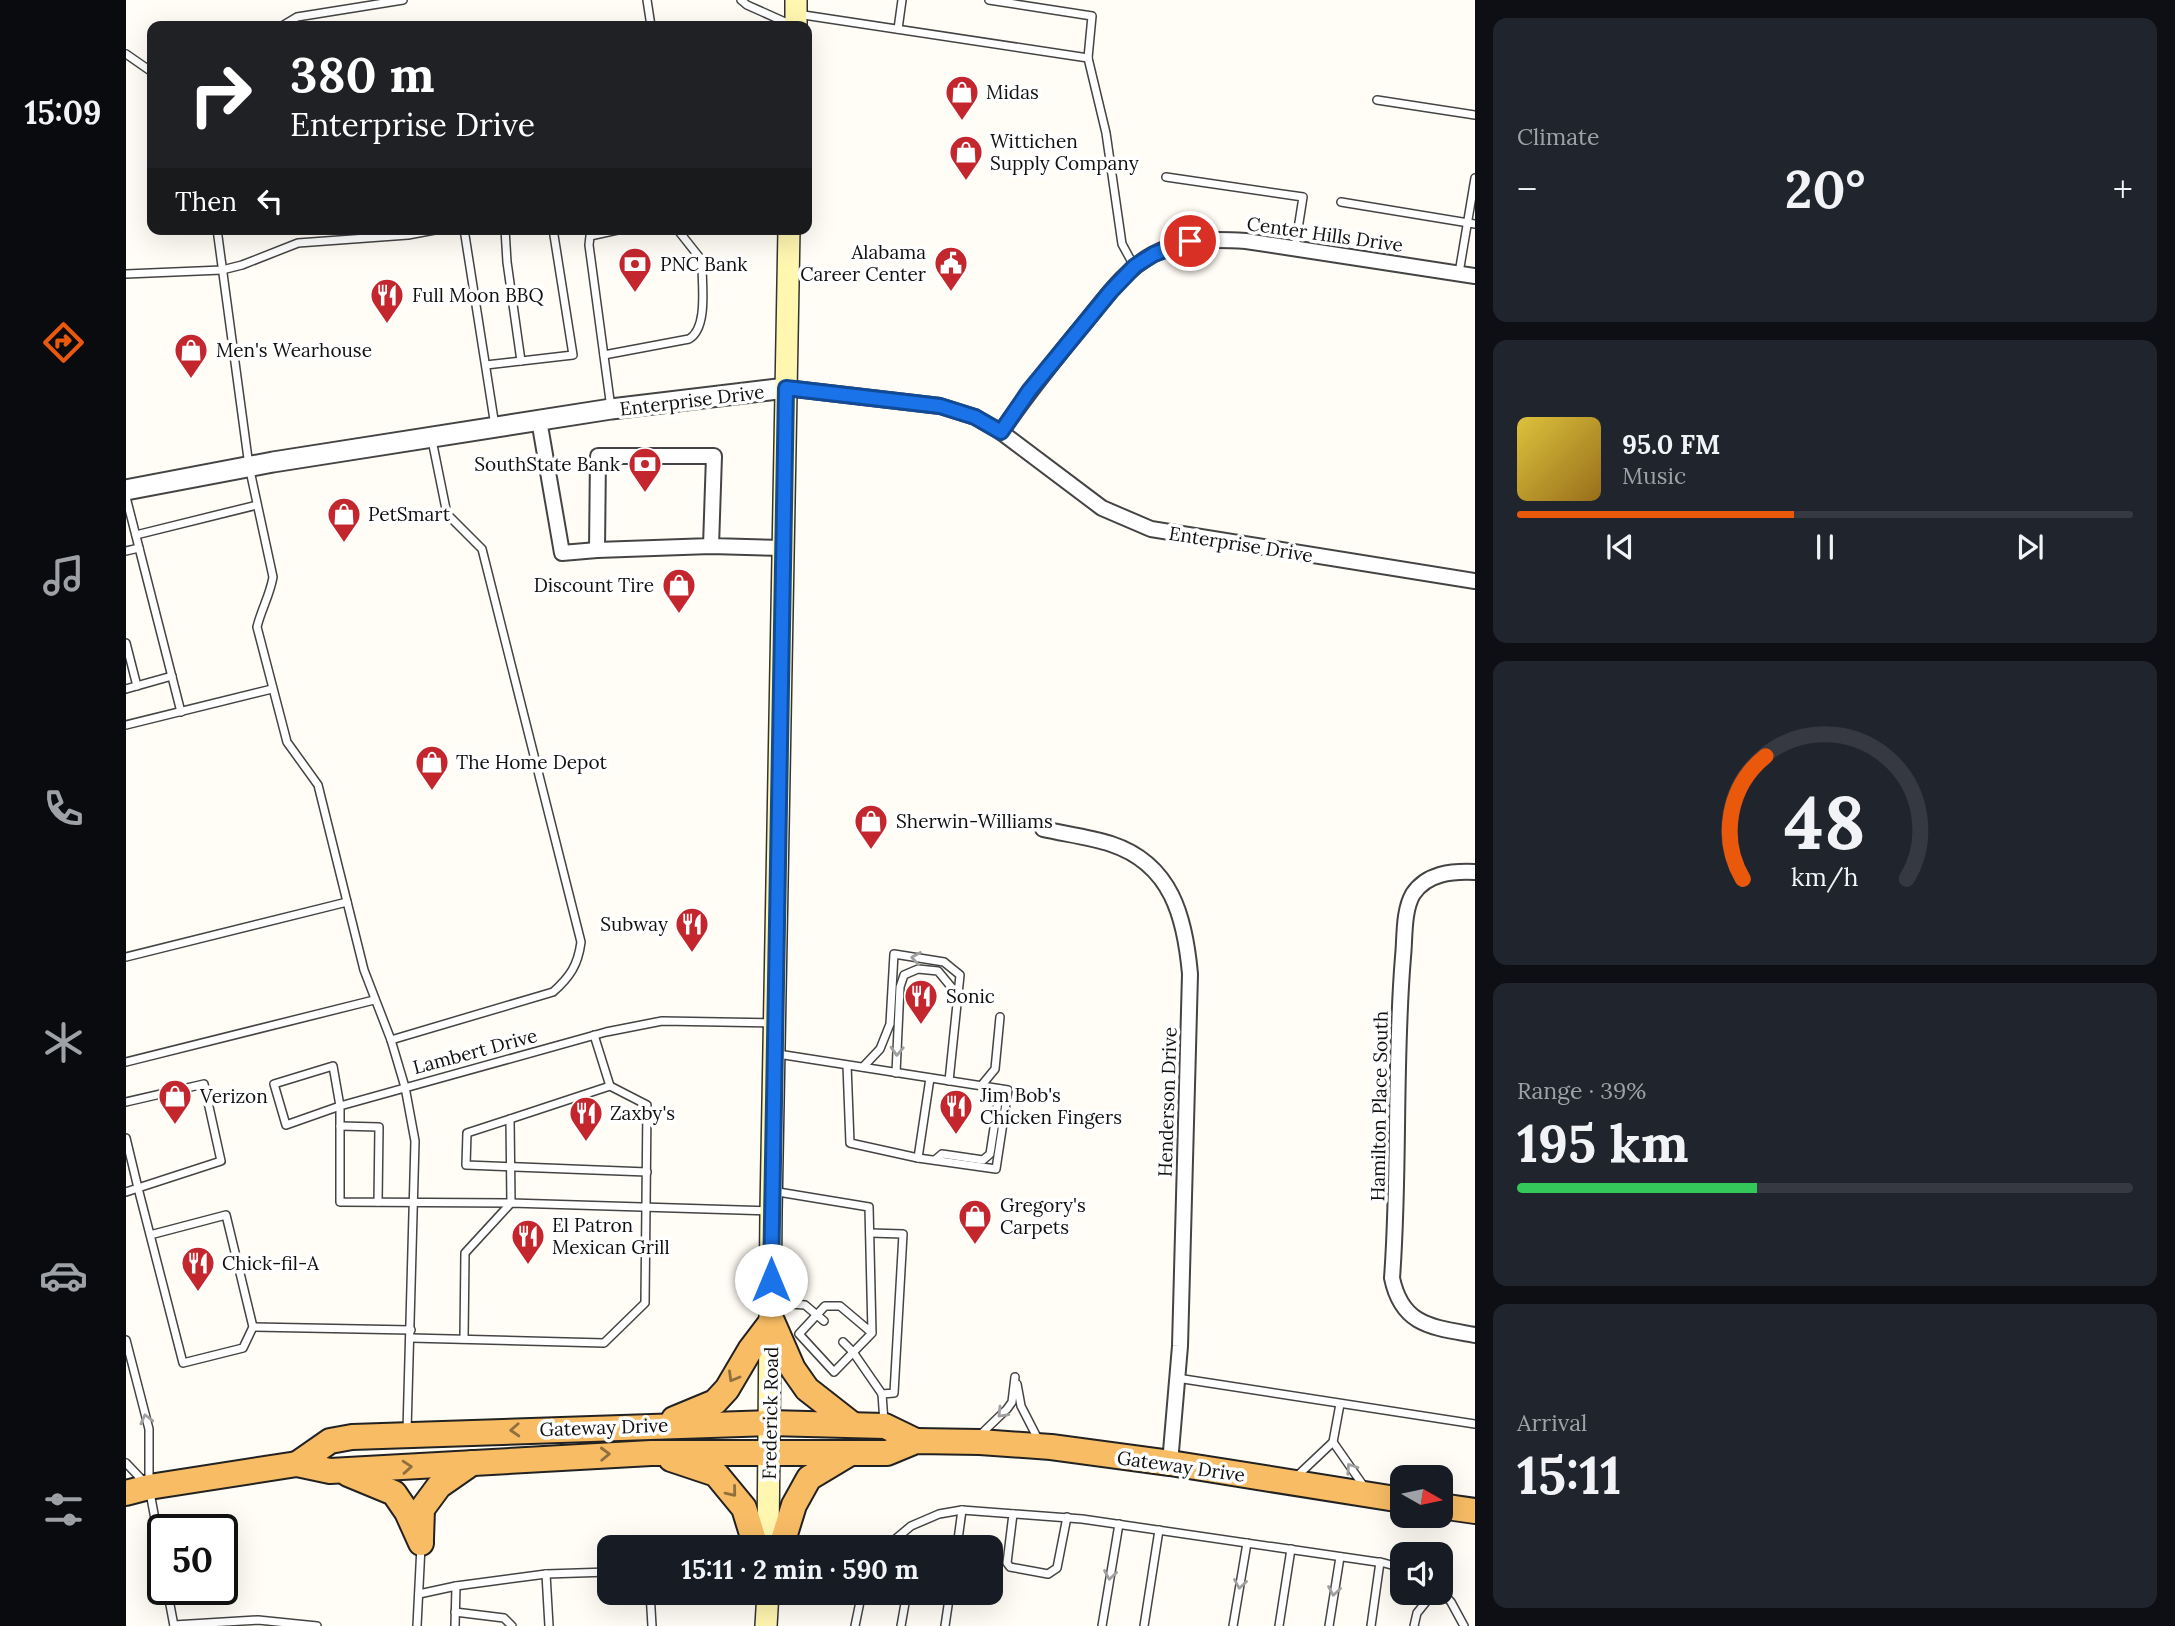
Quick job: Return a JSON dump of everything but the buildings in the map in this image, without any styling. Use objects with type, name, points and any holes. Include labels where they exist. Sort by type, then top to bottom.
[{"type":"highway","points":[[771,1312],[793,1369],[807,1389],[853,1424]]},
{"type":"highway","points":[[657,1425],[693,1413],[715,1402],[727,1389],[771,1312]]},
{"type":"highway","name":"Gateway Drive","points":[[297,1464],[330,1441],[352,1437],[657,1425],[853,1424],[885,1426],[916,1441]]},
{"type":"highway","name":"Gateway Drive","points":[[138,1490],[297,1464],[341,1471],[651,1452],[850,1454],[887,1452],[916,1441],[1041,1446],[1170,1463],[1390,1498]]},
{"type":"highway","points":[[651,1452],[716,1474],[744,1508],[752,1535]]},
{"type":"highway","points":[[785,1535],[794,1504],[809,1478],[850,1454]]},
{"type":"highway","points":[[421,1543],[422,1509],[439,1486],[472,1462]]},
{"type":"highway","points":[[341,1471],[394,1493],[407,1512],[421,1543]]},
{"type":"highway","points":[[1453,1508],[1475,1511]]},
{"type":"main road","name":"Frederick Road","points":[[768,1535],[771,1201],[789,235]]},
{"type":"main road","points":[[766,1626],[767,1605]]},
{"type":"street","name":"Center Hills Drive","points":[[1001,432],[1029,391],[1111,291],[1135,266],[1154,254],[1190,241],[1209,239],[1295,249],[1475,276]]},
{"type":"street","name":"Enterprise Drive","points":[[126,490],[249,466],[539,420],[786,388],[940,406],[975,417],[1001,432],[1102,508],[1151,529],[1475,581]]},
{"type":"street","points":[[539,420],[562,553],[710,546],[783,548]]},
{"type":"street","points":[[597,550],[598,456],[714,456],[710,546]]},
{"type":"street","name":"Henderson Drive","points":[[1043,829],[1111,844],[1142,860],[1166,885],[1175,901],[1186,937],[1189,974],[1177,1378],[1170,1463]]},
{"type":"street","name":"Hamilton Place South","points":[[1475,872],[1439,874],[1424,882],[1412,895],[1407,912],[1401,981],[1392,1278],[1396,1297],[1406,1312],[1421,1322],[1438,1328],[1475,1335]]},
{"type":"lane","points":[[290,21],[297,17],[403,0]]},
{"type":"lane","points":[[647,0],[650,21]]},
{"type":"lane","points":[[741,0],[747,5],[796,17],[898,29],[1088,58]]},
{"type":"lane","points":[[898,29],[902,0]]},
{"type":"lane","points":[[989,0],[1092,16],[1088,58],[1105,133],[1122,244],[1135,266]]},
{"type":"lane","points":[[126,54],[147,69]]},
{"type":"lane","points":[[1377,100],[1475,115]]},
{"type":"lane","points":[[1166,177],[1303,197],[1295,249]]},
{"type":"lane","points":[[1459,274],[1471,224],[1475,178]]},
{"type":"lane","points":[[1342,202],[1471,224]]},
{"type":"lane","points":[[218,235],[249,466],[273,577],[270,594],[262,608],[257,627],[287,742],[318,785],[374,1000],[391,1040],[405,1087],[340,1106],[286,1125],[274,1084],[333,1066],[340,1106],[340,1202],[646,1207],[771,1201],[869,1207],[872,1333],[834,1372],[799,1334],[825,1306],[840,1307],[872,1333]]},
{"type":"lane","points":[[126,274],[222,270],[243,265],[298,243],[408,235]]},
{"type":"lane","points":[[465,235],[495,427]]},
{"type":"lane","points":[[505,235],[521,361]]},
{"type":"lane","points":[[486,365],[573,355],[554,235]]},
{"type":"lane","points":[[595,235],[590,236],[589,246],[611,409]]},
{"type":"lane","points":[[604,355],[689,339],[697,334],[701,325],[702,265],[682,235]]},
{"type":"lane","points":[[391,1040],[553,992],[569,978],[578,961],[581,942],[482,549],[447,514],[431,437]]},
{"type":"lane","points":[[126,497],[181,712]]},
{"type":"lane","points":[[136,535],[257,505]]},
{"type":"lane","points":[[126,551],[139,548]]},
{"type":"lane","points":[[126,643],[137,686]]},
{"type":"lane","points":[[126,689],[172,676]]},
{"type":"lane","points":[[126,725],[272,689]]},
{"type":"lane","points":[[126,957],[347,902]]},
{"type":"lane","points":[[863,1067],[880,1049],[890,1024],[894,954],[944,962],[960,975],[949,1081]]},
{"type":"lane","points":[[896,1073],[904,975],[918,969],[938,971],[957,995]]},
{"type":"lane","points":[[126,1062],[374,1000]]},
{"type":"lane","points":[[981,1086],[995,1069],[1000,1017]]},
{"type":"lane","name":"Lambert Drive","points":[[407,1435],[415,1141],[405,1087],[594,1035],[662,1021],[774,1023]]},
{"type":"lane","points":[[253,1327],[464,1339],[604,1343],[645,1303],[647,1105],[610,1086],[594,1035]]},
{"type":"lane","points":[[774,1053],[1004,1090]]},
{"type":"lane","points":[[847,1065],[850,1143],[918,1158],[996,1169],[1004,1090]]},
{"type":"lane","points":[[918,1158],[930,1078]]},
{"type":"lane","points":[[126,1102],[204,1084],[221,1161],[126,1192]]},
{"type":"lane","points":[[610,1086],[467,1133],[466,1165],[647,1172]]},
{"type":"lane","points":[[935,1160],[943,1154],[984,1160],[990,1154],[1004,1090]]},
{"type":"lane","points":[[464,1339],[465,1253],[512,1203],[510,1119]]},
{"type":"lane","points":[[340,1126],[379,1126],[378,1202]]},
{"type":"lane","points":[[126,1138],[138,1188],[150,1235],[183,1363],[243,1348],[253,1327],[226,1215],[150,1235]]},
{"type":"lane","points":[[870,1233],[903,1234],[894,1393],[882,1394]]},
{"type":"lane","points":[[771,1312],[804,1305],[824,1321]]},
{"type":"lane","points":[[126,1340],[149,1429],[138,1490]]},
{"type":"lane","points":[[843,1342],[882,1394],[885,1426]]},
{"type":"lane","points":[[973,1442],[1012,1402],[1015,1377],[1021,1406],[1041,1446]]},
{"type":"lane","points":[[1177,1378],[1475,1424]]},
{"type":"lane","points":[[1290,1482],[1333,1442],[1340,1404]]},
{"type":"lane","points":[[1333,1442],[1369,1495]]},
{"type":"lane","points":[[126,1463],[147,1516]]},
{"type":"lane","points":[[959,1535],[962,1510]]},
{"type":"lane","points":[[900,1535],[911,1525],[939,1514],[962,1510],[1067,1517],[1390,1565]]},
{"type":"lane","points":[[1013,1514],[1007,1563],[1010,1567],[1048,1574],[1057,1568],[1067,1517]]},
{"type":"lane","points":[[1102,1626],[1119,1524]]},
{"type":"lane","points":[[1144,1626],[1159,1530]]},
{"type":"lane","points":[[417,1626],[421,1543]]},
{"type":"lane","points":[[1233,1626],[1247,1543]]},
{"type":"lane","points":[[1279,1626],[1291,1549]]},
{"type":"lane","points":[[1329,1626],[1340,1556]]},
{"type":"lane","points":[[1371,1626],[1380,1562]]},
{"type":"lane","points":[[419,1594],[456,1586],[546,1574],[597,1572]]},
{"type":"lane","points":[[546,1574],[549,1626]]},
{"type":"lane","points":[[455,1626],[456,1586]]},
{"type":"lane","points":[[170,1605],[174,1625],[258,1623],[317,1626]]},
{"type":"lane","points":[[651,1605],[652,1626]]},
{"type":"lane","points":[[855,1626],[859,1605]]},
{"type":"lane","points":[[901,1626],[905,1605]]},
{"type":"lane","points":[[945,1626],[948,1605]]},
{"type":"lane","points":[[1414,1626],[1417,1614],[1424,1605]]},
{"type":"lane","points":[[1453,1605],[1464,1626]]},
{"type":"lane","points":[[455,1612],[504,1618],[512,1626]]},
{"type":"place","name":"Midas","points":[[962,122]]},
{"type":"place","name":"Wittichen Supply Company","points":[[966,182]]},
{"type":"place","name":"Alabama Career Center","points":[[951,293]]},
{"type":"place","name":"PNC Bank","points":[[635,294]]},
{"type":"place","name":"Full Moon BBQ","points":[[387,325]]},
{"type":"place","name":"Men's Wearhouse","points":[[191,380]]},
{"type":"place","name":"SouthState Bank","points":[[645,494]]},
{"type":"place","name":"PetSmart","points":[[344,544]]},
{"type":"place","name":"Discount Tire","points":[[679,615]]},
{"type":"place","name":"The Home Depot","points":[[432,792]]},
{"type":"place","name":"Sherwin-Williams","points":[[871,851]]},
{"type":"place","name":"Subway","points":[[692,954]]},
{"type":"place","name":"Sonic","points":[[921,1026]]},
{"type":"place","name":"Verizon","points":[[175,1126]]},
{"type":"place","name":"Jim Bob's Chicken Fingers","points":[[956,1136]]},
{"type":"place","name":"Zaxby's","points":[[586,1143]]},
{"type":"place","name":"Gregory's Carpets","points":[[975,1246]]},
{"type":"place","name":"El Patron Mexican Grill","points":[[528,1266]]},
{"type":"place","name":"Chick-fil-A","points":[[198,1293]]},
{"type":"route","points":[[771,1280],[786,388],[940,406],[975,417],[1001,432],[1029,391],[1111,291],[1135,266],[1154,254],[1190,241]]}]
